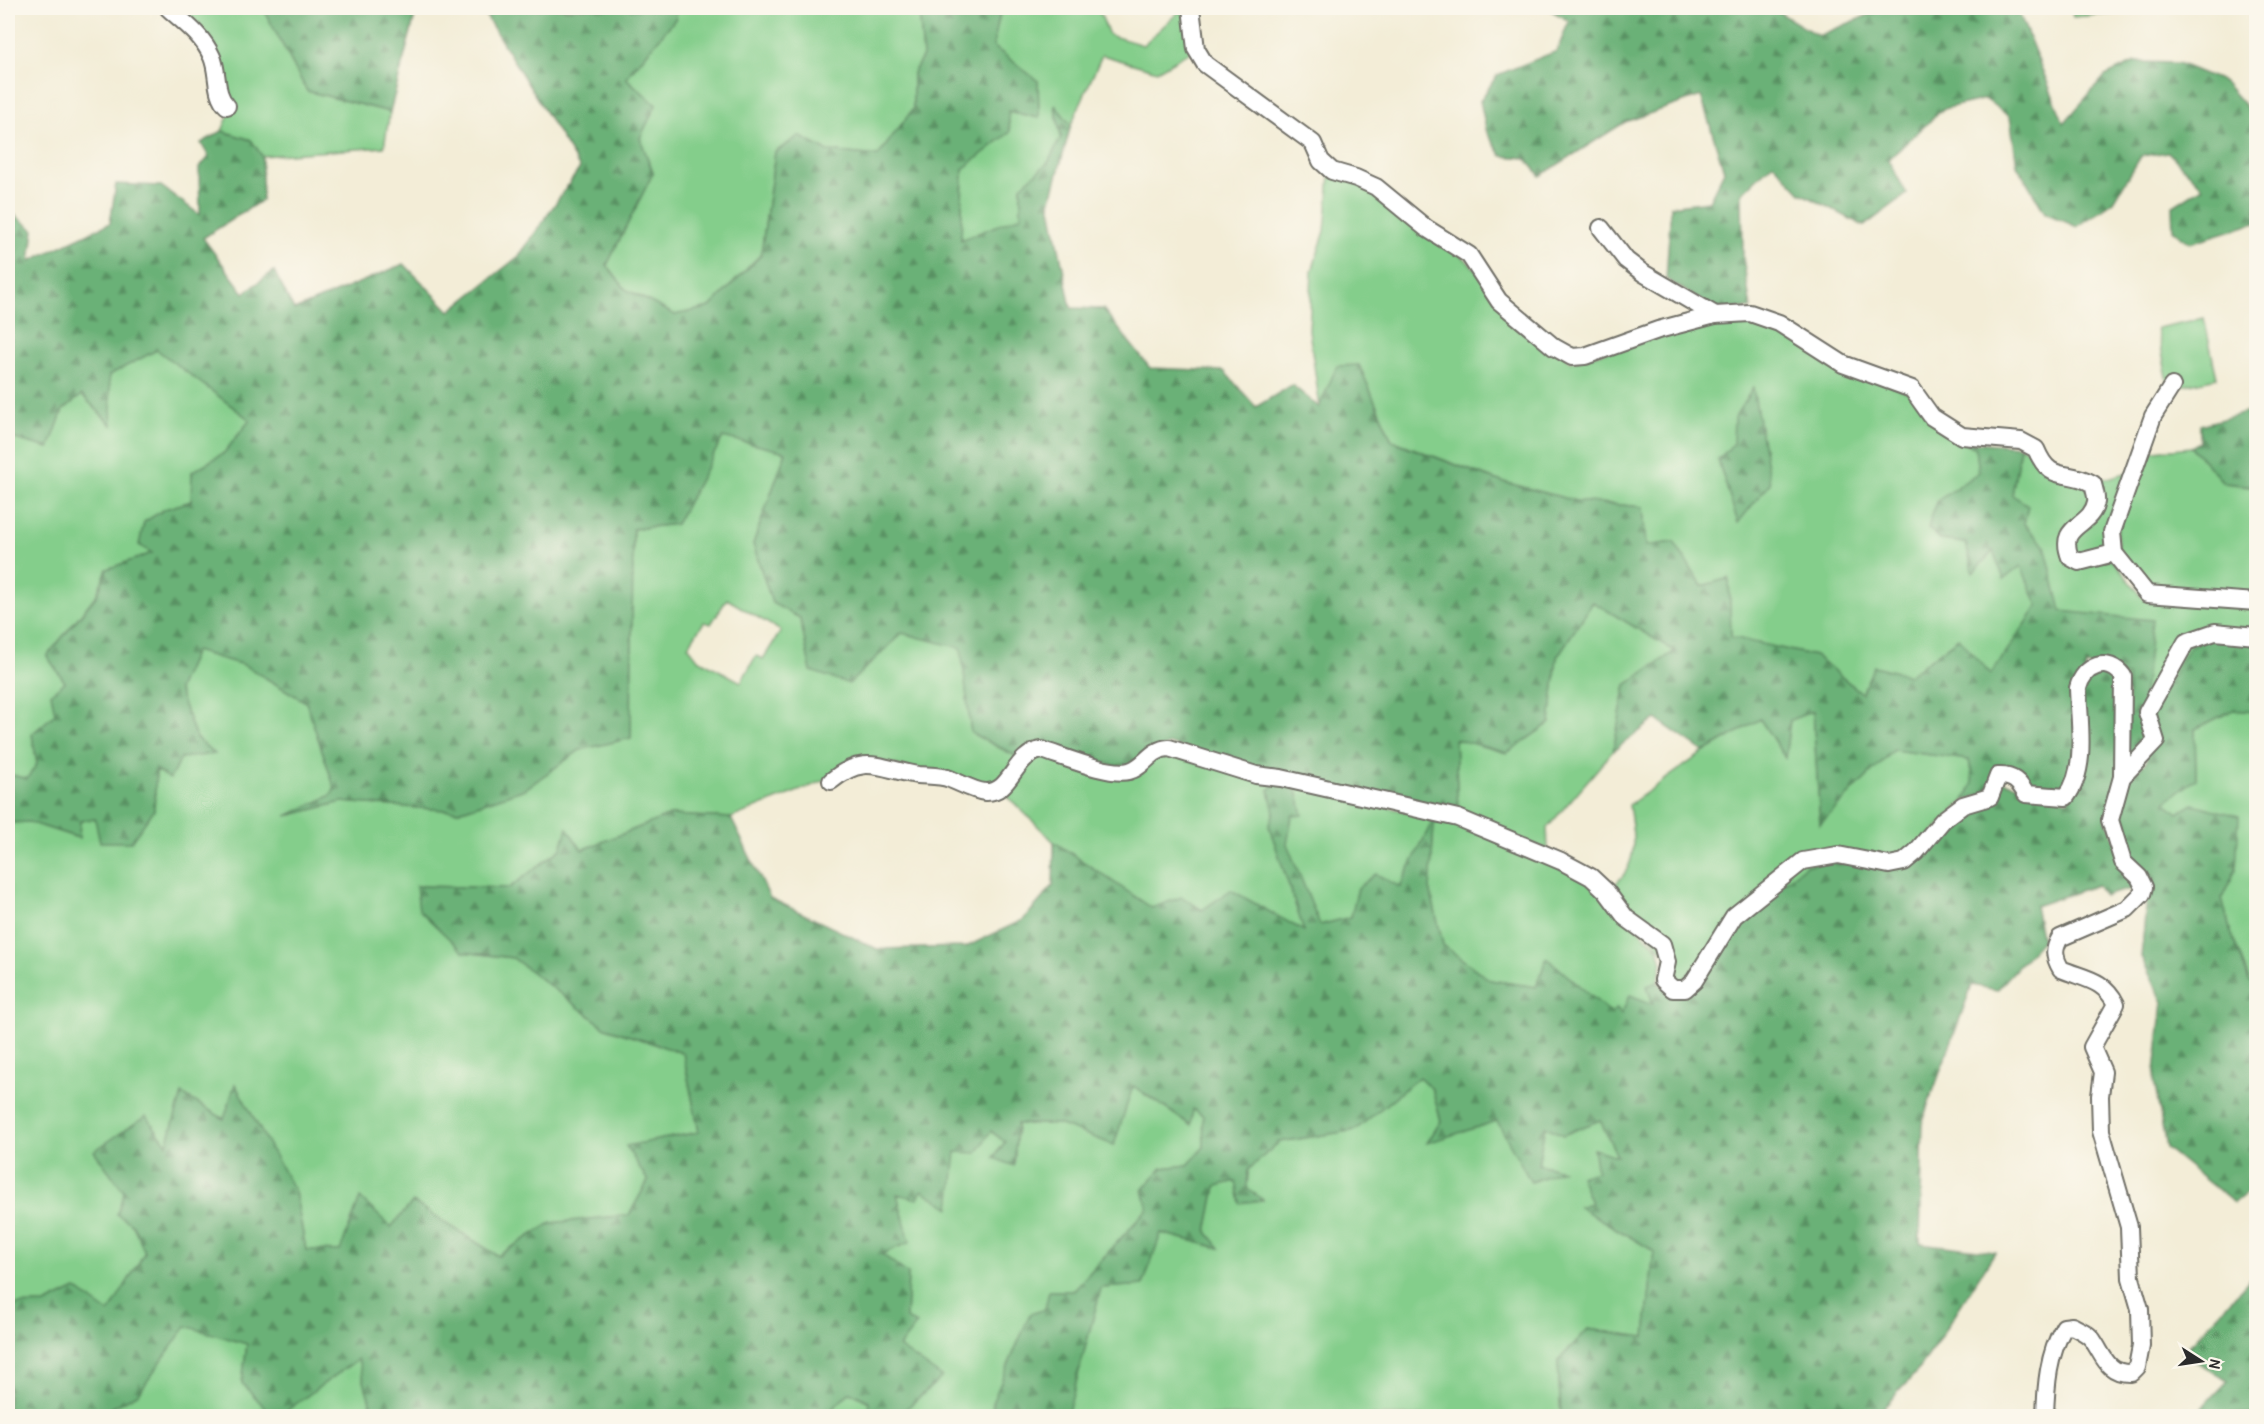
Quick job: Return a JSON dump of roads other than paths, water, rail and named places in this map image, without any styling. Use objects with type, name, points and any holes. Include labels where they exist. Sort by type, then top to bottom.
[{"type":"street","points":[[168,8],[197,33],[212,57],[221,101],[227,106]]},
{"type":"street","points":[[1191,8],[1196,49],[1205,64],[1313,143],[1321,161],[1332,171],[1376,187],[1426,228],[1469,255],[1499,301],[1554,347],[1572,357],[1585,356],[1658,330],[1714,315],[1750,313],[1779,323],[1844,364],[1912,389],[1932,417],[1962,436],[2021,441],[2036,449],[2043,465],[2056,474],[2081,477],[2093,484],[2097,501],[2092,514],[2068,535],[2066,547],[2070,557],[2079,562],[2114,553]]},
{"type":"street","points":[[1601,228],[1626,260],[1643,273],[1714,315]]},
{"type":"street","points":[[2172,386],[2153,416],[2112,532],[2114,553],[2147,594],[2256,602]]},
{"type":"street","points":[[2122,777],[2156,741],[2147,712],[2186,642],[2215,632],[2256,636]]},
{"type":"street","points":[[831,781],[846,768],[861,764],[916,775],[946,778],[986,792],[1000,787],[1031,751],[1042,750],[1116,771],[1129,771],[1160,748],[1168,748],[1256,775],[1281,778],[1458,818],[1562,861],[1591,877],[1606,891],[1626,918],[1662,944],[1667,962],[1663,980],[1673,989],[1685,989],[1694,981],[1734,916],[1803,861],[1838,855],[1889,865],[1904,862],[1916,852],[1943,820],[1963,805],[1990,797],[1998,776],[2007,775],[2019,781],[2026,794],[2066,797],[2073,788],[2079,770],[2078,688],[2081,677],[2097,664],[2109,665],[2123,676],[2122,777],[2110,820],[2122,862],[2139,877],[2144,887],[2142,894],[2127,909],[2060,938],[2054,948],[2055,959],[2061,969],[2097,981],[2110,992],[2116,1004],[2092,1047],[2103,1072],[2100,1096],[2101,1131],[2129,1227],[2131,1278],[2140,1308],[2141,1346],[2138,1367],[2131,1373],[2120,1372],[2103,1362],[2094,1340],[2084,1332],[2072,1326],[2064,1328],[2056,1341],[2046,1380],[2045,1416]]}]
